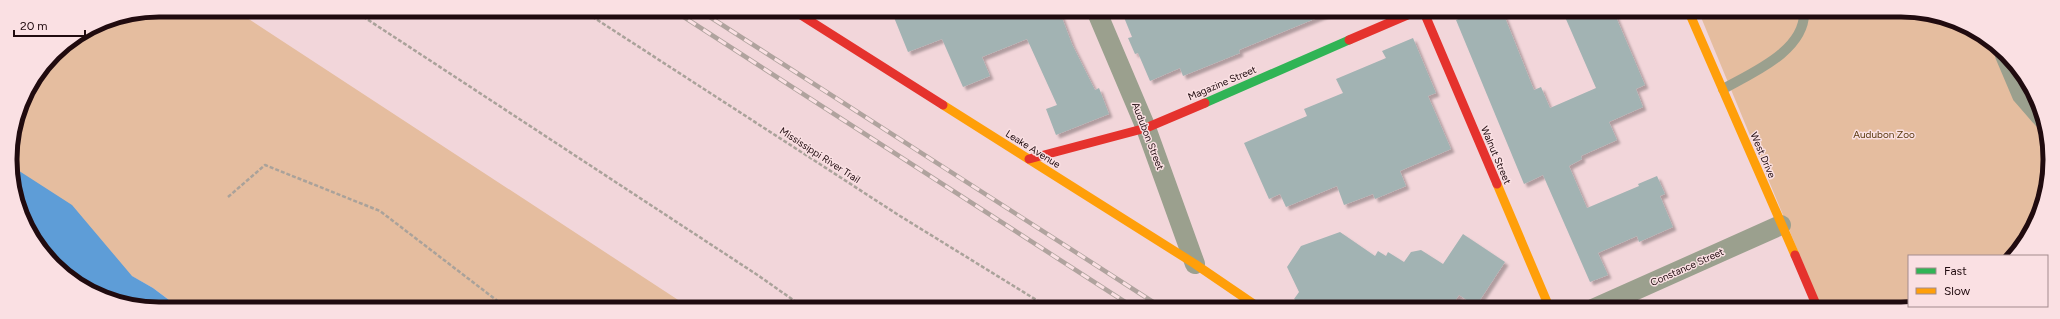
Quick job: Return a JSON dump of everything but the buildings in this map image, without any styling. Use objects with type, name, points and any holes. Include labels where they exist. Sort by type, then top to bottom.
[{"type":"street","name":"Leake Avenue","points":[[804,17],[1195,264],[1251,302]]},
{"type":"street","name":"Audubon Street","points":[[1099,17],[1146,128],[1195,264]]},
{"type":"street","name":"Magazine Street","points":[[1029,159],[1146,128],[1403,17]]},
{"type":"street","name":"Walnut Street","points":[[1426,17],[1547,302]]},
{"type":"street","name":"West Drive","points":[[1691,17],[1815,302]]},
{"type":"street","points":[[2011,70],[2022,95],[2033,107]]},
{"type":"street","name":"Constance Street","points":[[1609,302],[1781,225]]},
{"type":"lane","points":[[1723,89],[1776,60],[1796,40],[1805,17]]},
{"type":"path","points":[[364,17],[746,267],[796,302]]},
{"type":"path","name":"Mississippi River Trail","points":[[593,17],[900,216],[1040,302]]},
{"type":"path","points":[[228,197],[264,165],[380,211],[499,302]]},
{"type":"green space","points":[[150,17],[246,17],[681,302],[172,302],[153,288],[60,236],[28,214],[22,196],[17,169],[17,150],[22,123],[32,96],[46,73],[66,52],[80,41],[105,28],[123,22]]},
{"type":"green space","name":"Audubon Zoo","points":[[1701,17],[1910,17],[1937,22],[1972,36],[1994,52],[2014,73],[2024,88],[2032,105],[2042,141],[2042,178],[2038,196],[2028,223],[2019,239],[2006,255],[1908,255],[1908,302],[1819,302]]},
{"type":"water","points":[[17,170],[72,205],[132,276],[153,288],[172,302],[150,302],[123,297],[88,283],[66,267],[46,246],[36,231],[22,196]]},
{"type":"railway","points":[[684,17],[1125,302]]},
{"type":"railway","points":[[710,17],[1153,302]]},
{"type":"traffic: fast","points":[[1205,103],[1349,40]]},
{"type":"traffic: slow","points":[[1691,17],[1795,255]]},
{"type":"traffic: slow","points":[[943,105],[1195,264],[1251,302]]},
{"type":"traffic: slow","points":[[1497,184],[1547,302]]},
{"type":"traffic: jam","points":[[804,17],[943,105]]},
{"type":"traffic: jam","points":[[1349,40],[1403,17]]},
{"type":"traffic: jam","points":[[1426,17],[1497,184]]},
{"type":"traffic: jam","points":[[1029,159],[1146,128],[1205,103]]},
{"type":"traffic: jam","points":[[1795,255],[1815,302]]}]
